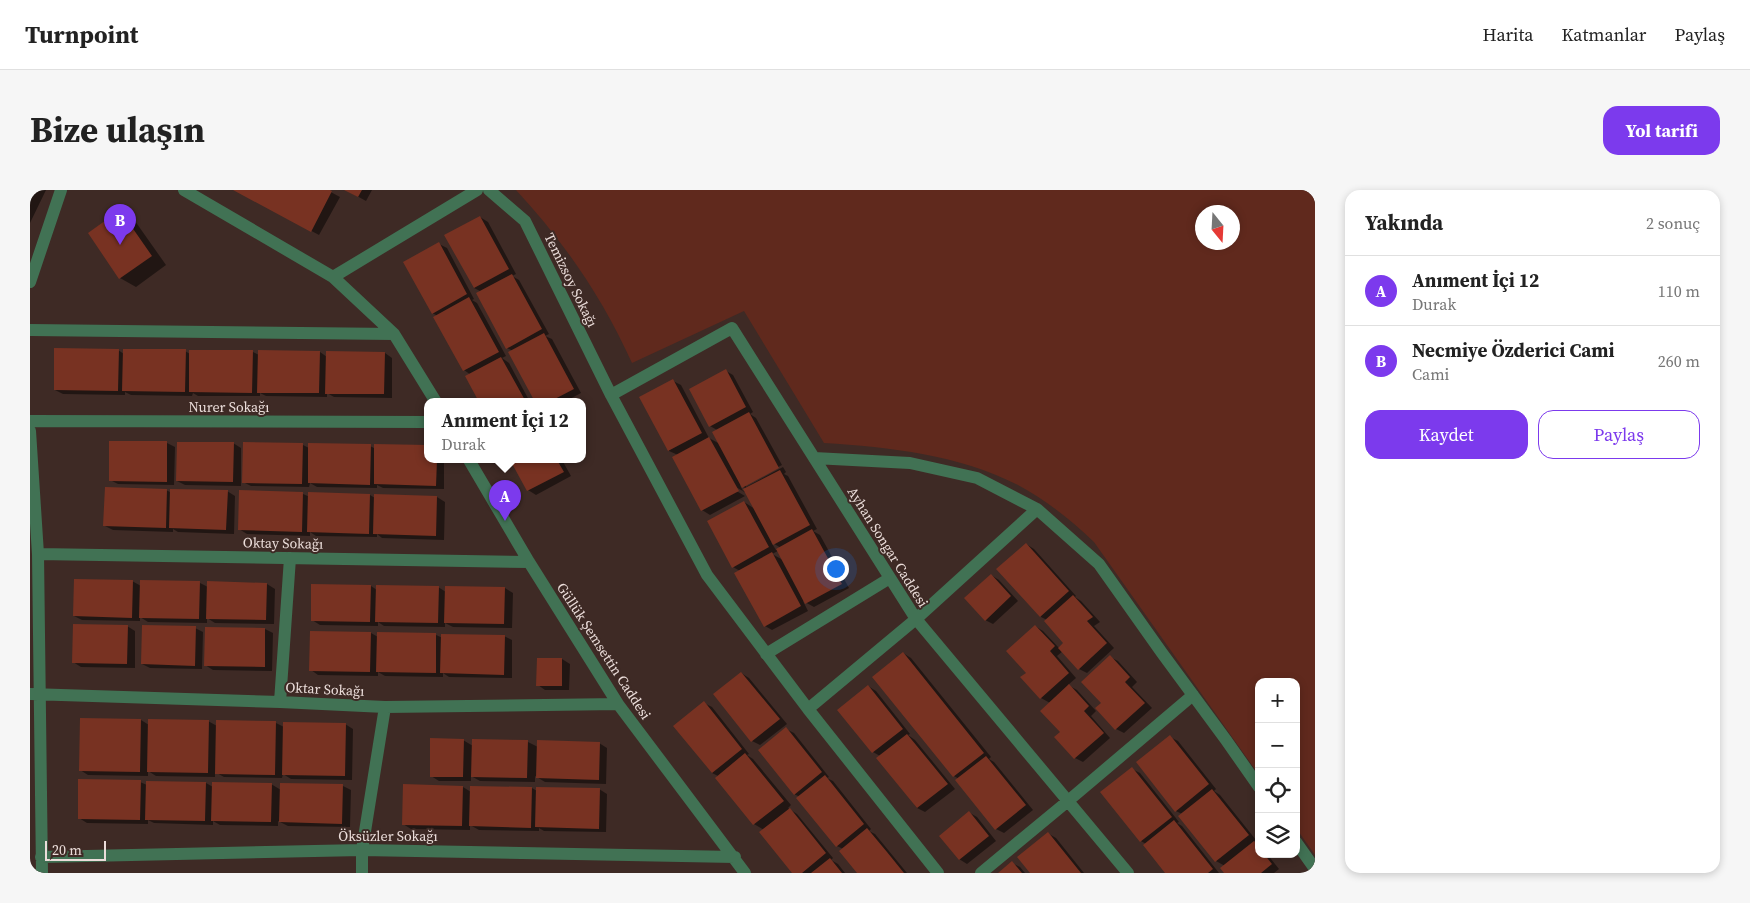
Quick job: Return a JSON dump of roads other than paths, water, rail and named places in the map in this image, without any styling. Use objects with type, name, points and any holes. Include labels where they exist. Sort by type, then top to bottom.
[{"type":"street","points":[[30,282],[61,190]]},
{"type":"street","points":[[184,190],[333,277],[394,334],[434,398]]},
{"type":"street","points":[[333,277],[477,190]]},
{"type":"street","name":"Temizsoy Sokağı","points":[[489,190],[525,221],[611,395],[707,575],[808,709],[938,873]]},
{"type":"street","name":"Ayhan Songar Caddesi","points":[[611,395],[732,328],[916,619],[1128,873]]},
{"type":"street","points":[[30,330],[394,334]]},
{"type":"street","name":"Nurer Sokağı","points":[[30,421],[424,422]]},
{"type":"street","points":[[30,431],[38,554],[35,776],[42,873]]},
{"type":"street","points":[[814,458],[910,463],[977,478],[1037,509],[1099,564],[1255,782]]},
{"type":"street","name":"Güllük Şemsettin Caddesi","points":[[471,463],[528,562],[618,704],[735,857],[745,873]]},
{"type":"street","points":[[808,709],[916,619],[1037,509]]},
{"type":"street","name":"Oktay Sokağı","points":[[38,554],[528,562]]},
{"type":"street","points":[[280,702],[290,558]]},
{"type":"street","points":[[766,654],[890,578]]},
{"type":"street","name":"Oktar Sokağı","points":[[35,694],[385,707],[618,704]]},
{"type":"street","points":[[981,873],[1192,695]]},
{"type":"street","points":[[362,873],[362,850],[385,707]]},
{"type":"street","points":[[1300,848],[1315,869]]},
{"type":"street","name":"Öksüzler Sokağı","points":[[41,857],[362,850],[735,857]]},
{"type":"place","name":"Necmiye Özderici Cami","points":[[120,245]]},
{"type":"place","name":"Anıment İçi 12","points":[[505,521]]}]
